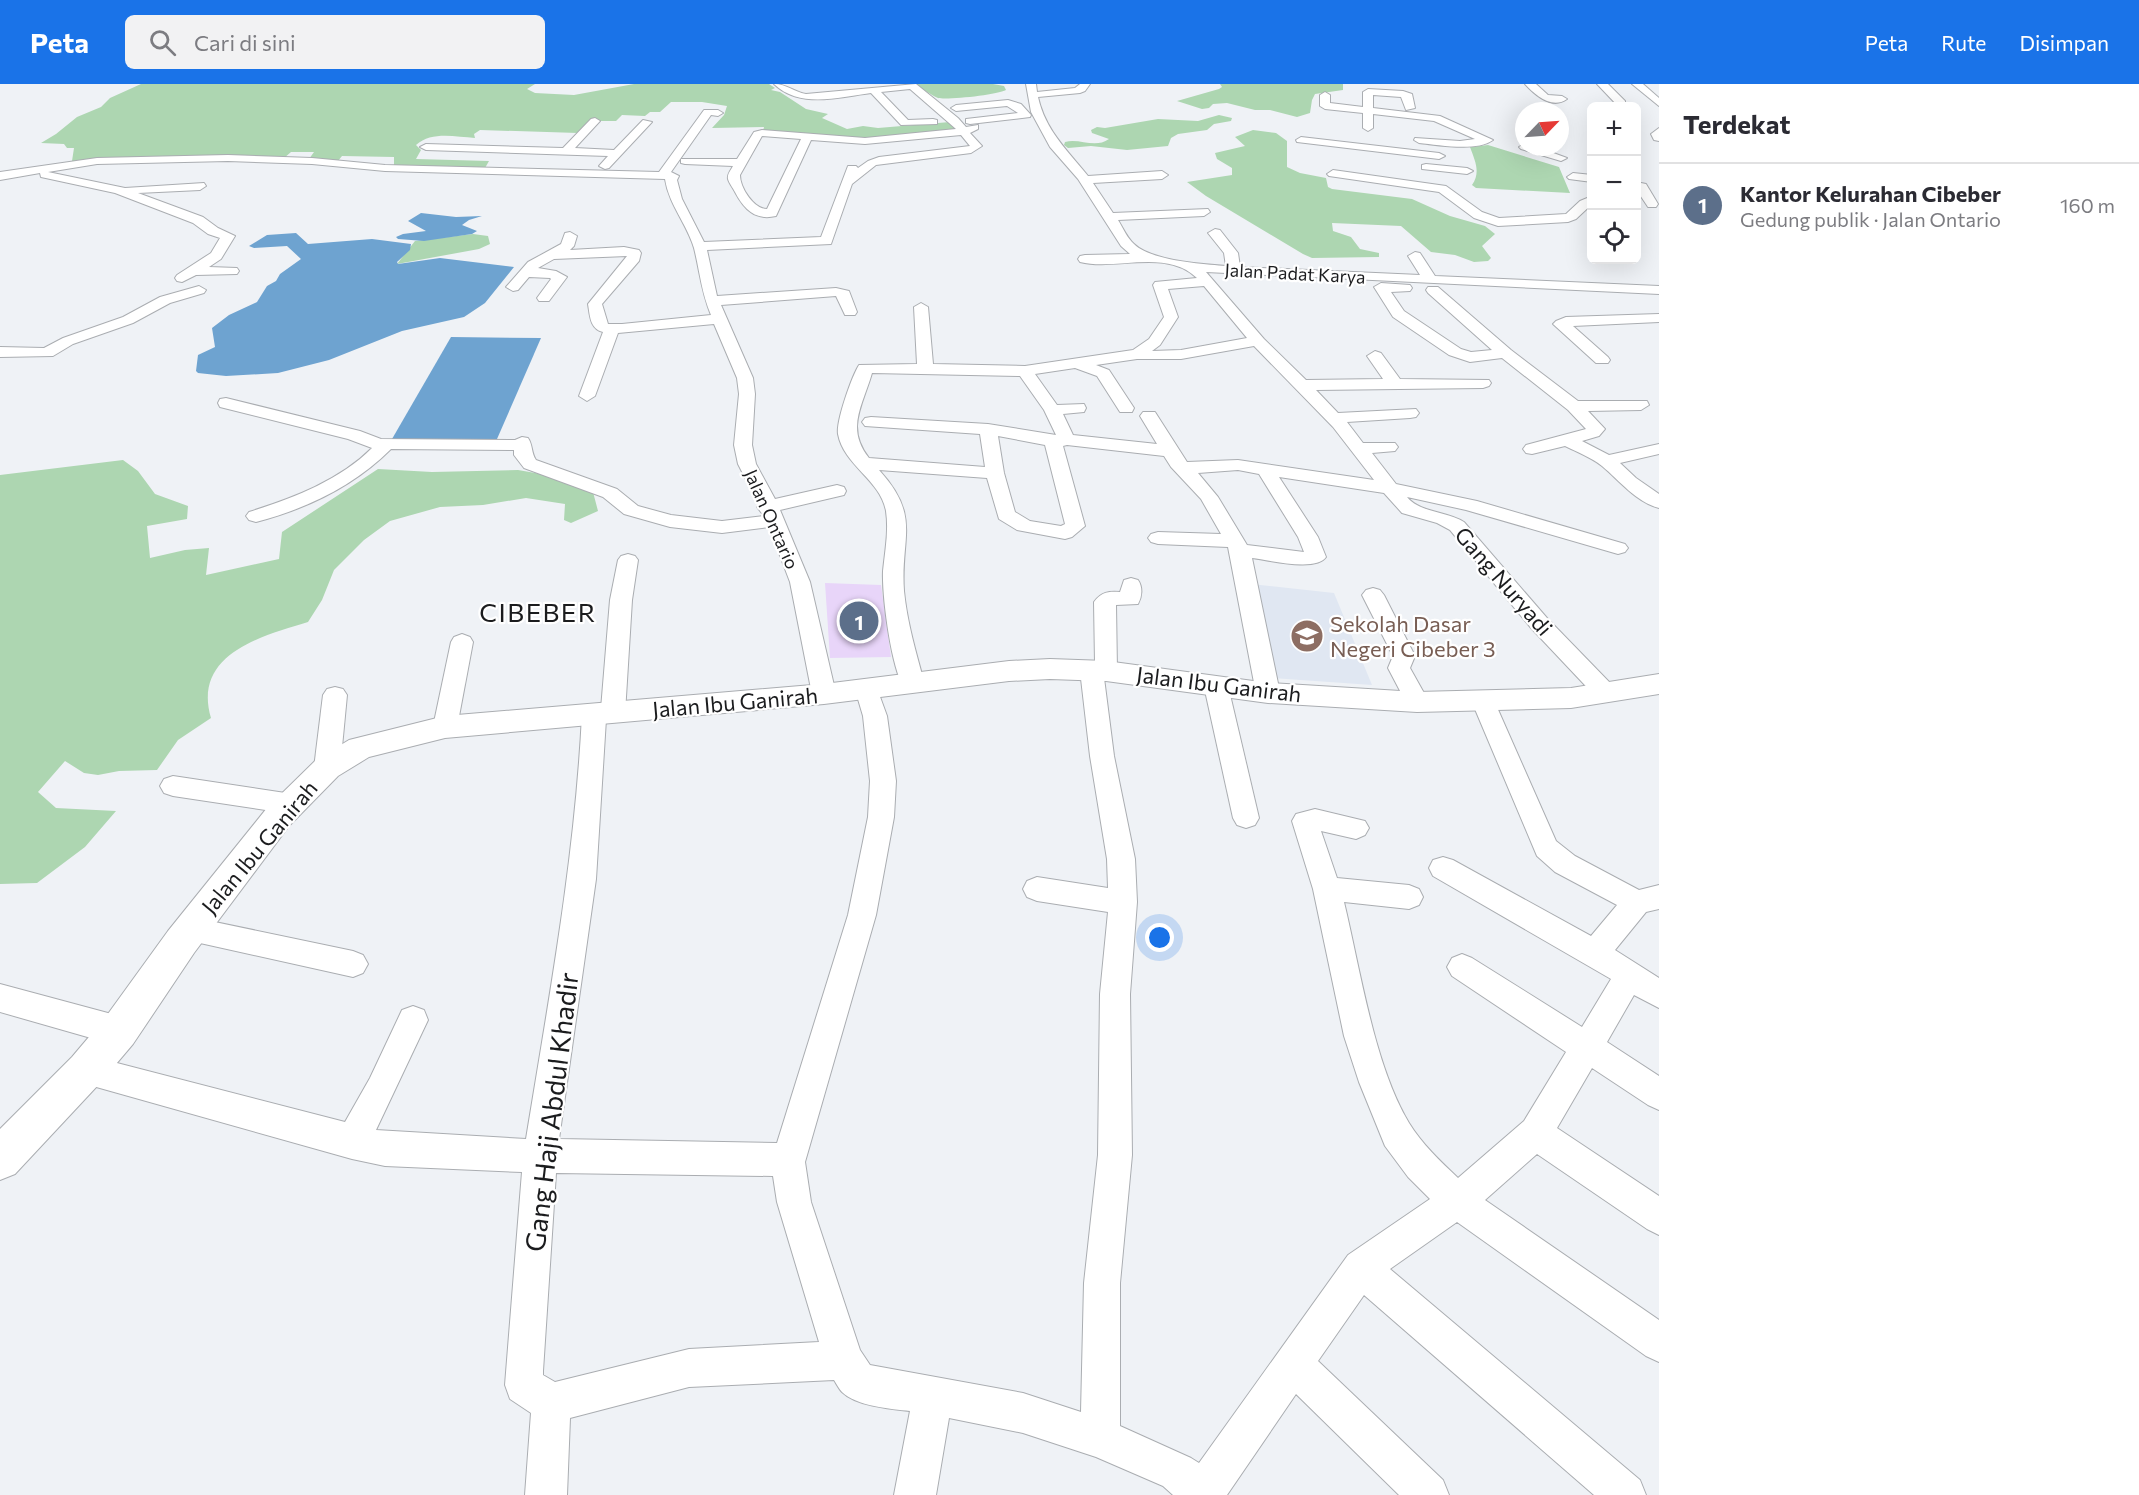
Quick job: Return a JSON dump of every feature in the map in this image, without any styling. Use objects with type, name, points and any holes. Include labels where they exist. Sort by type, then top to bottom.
[{"type":"main road","name":"Jalan Ibu Ganirah","points":[[0,1159],[86,1070],[119,1031],[191,929],[278,817],[327,768],[360,748],[445,727],[824,694],[1009,671],[1099,670],[1268,693],[1417,702],[1522,701],[1606,693],[1659,684]]},
{"type":"street","points":[[779,84],[796,95],[806,97],[912,86],[954,120],[975,143],[976,148],[879,160],[846,183]]},
{"type":"street","points":[[1032,90],[1077,91],[1085,84]]},
{"type":"street","points":[[1399,84],[1408,96],[1410,108]]},
{"type":"street","points":[[1530,84],[1545,99],[1562,99]]},
{"type":"street","points":[[1602,84],[1619,102]]},
{"type":"street","points":[[1637,84],[1659,102]]},
{"type":"street","points":[[1648,84],[1659,85]]},
{"type":"street","points":[[873,90],[905,123],[954,120]]},
{"type":"street","name":"Jalan Padat Karya","points":[[1032,90],[1040,120],[1056,147],[1069,160],[1128,246],[1136,252],[1193,267],[1377,282],[1428,282]]},
{"type":"street","points":[[1370,169],[1370,149],[1365,130],[1368,92],[1392,92],[1408,96]]},
{"type":"street","points":[[1325,95],[1325,106],[1434,118],[1488,138],[1416,129],[1427,171],[1467,171]]},
{"type":"street","points":[[807,137],[772,213],[758,214],[752,211],[744,194],[734,181],[734,175],[741,164],[744,148],[760,134],[807,137],[865,141],[963,132],[974,127],[956,107],[1008,103],[1017,106],[1026,115],[970,121]]},
{"type":"street","points":[[1434,118],[1453,113]]},
{"type":"street","points":[[566,151],[577,134],[596,122]]},
{"type":"street","points":[[599,173],[647,122]]},
{"type":"street","points":[[1356,122],[1365,130]]},
{"type":"street","points":[[1301,140],[1457,158]]},
{"type":"street","points":[[699,243],[818,243],[826,241],[859,145],[865,141]]},
{"type":"street","points":[[0,176],[97,161],[228,158],[668,176],[685,161],[689,145],[668,176]]},
{"type":"street","points":[[426,147],[616,153]]},
{"type":"street","points":[[1554,156],[1561,158]]},
{"type":"street","points":[[685,161],[741,164]]},
{"type":"street","points":[[336,176],[351,175],[363,165]]},
{"type":"street","points":[[1333,174],[1370,169],[1442,189],[1483,218],[1505,223],[1568,218],[1574,216],[1583,203],[1587,202]]},
{"type":"street","points":[[27,172],[118,190],[198,220],[213,231],[228,236],[216,256],[188,274],[232,271]]},
{"type":"street","points":[[1083,180],[1127,174],[1162,175]]},
{"type":"street","name":"Jalan Ontario","points":[[668,176],[676,199],[699,243],[713,301],[745,378],[747,394],[743,445],[747,464],[772,514],[800,582],[824,694]]},
{"type":"street","points":[[1573,177],[1587,178]]},
{"type":"street","points":[[118,190],[200,186]]},
{"type":"street","points":[[1641,187],[1655,204]]},
{"type":"street","points":[[1110,217],[1204,212]]},
{"type":"street","points":[[1215,233],[1237,253],[1234,271]]},
{"type":"street","points":[[513,287],[533,265],[567,246],[570,236]]},
{"type":"street","points":[[552,255],[624,251],[634,253],[634,258],[595,304],[599,323],[604,328],[612,330],[720,319]]},
{"type":"street","points":[[1415,256],[1428,282],[1505,353],[1574,406],[1596,429],[1593,432],[1532,449]]},
{"type":"street","points":[[1085,260],[1151,257]]},
{"type":"street","name":"Gang Nuryadi","points":[[1193,267],[1257,341],[1335,418],[1407,508],[1457,526],[1539,623],[1606,693]]},
{"type":"street","points":[[1115,271],[1146,272],[1157,275],[1163,284]]},
{"type":"street","points":[[526,273],[551,274],[560,277],[544,298]]},
{"type":"street","points":[[1163,284],[1208,282]]},
{"type":"street","points":[[1377,282],[1398,314],[1455,352],[1470,357],[1505,353]]},
{"type":"street","points":[[1428,282],[1659,290]]},
{"type":"street","points":[[1137,354],[1155,342],[1171,317],[1162,296],[1160,285],[1163,284]]},
{"type":"street","points":[[0,352],[47,353],[68,340],[128,320],[165,300],[199,290]]},
{"type":"street","points":[[713,301],[836,292],[845,296],[850,312]]},
{"type":"street","points":[[921,307],[925,370]]},
{"type":"street","points":[[1602,360],[1561,324],[1659,318]]},
{"type":"street","points":[[587,396],[612,330]]},
{"type":"street","points":[[912,682],[893,591],[895,508],[882,486],[862,463],[846,433],[848,418],[861,388],[865,368],[1025,371],[1137,354],[1153,357],[1257,341]]},
{"type":"street","points":[[1376,356],[1395,384]]},
{"type":"street","points":[[1076,363],[1103,373],[1126,408]]},
{"type":"street","points":[[988,429],[995,473],[1006,515],[1018,524],[1065,533],[1070,531],[1075,526],[1060,440],[1052,410],[1025,371]]},
{"type":"street","points":[[1304,385],[1483,382]]},
{"type":"street","points":[[226,403],[354,435],[379,444],[521,444],[523,455],[530,464],[610,493],[631,510],[670,521],[722,527],[772,514],[837,491]]},
{"type":"street","points":[[1574,406],[1641,405]]},
{"type":"street","points":[[1052,410],[1078,408]]},
{"type":"street","points":[[1335,418],[1410,413]]},
{"type":"street","points":[[1149,416],[1170,451],[1200,486],[1238,545],[1268,693]]},
{"type":"street","points":[[871,422],[988,429],[1060,440],[1170,451]]},
{"type":"street","points":[[1567,440],[1607,461],[1629,482],[1659,502]]},
{"type":"street","points":[[256,516],[280,509],[340,482],[374,458],[386,444]]},
{"type":"street","points":[[1359,448],[1389,447]]},
{"type":"street","points":[[1607,461],[1659,449]]},
{"type":"street","points":[[862,463],[995,473]]},
{"type":"street","points":[[1183,468],[1229,465],[1390,489],[1470,505],[1618,548]]},
{"type":"street","points":[[1158,538],[1238,545],[1312,559],[1316,557],[1308,537],[1265,469]]},
{"type":"street","name":"Gang Haji Abdul Khadir","points":[[551,1403],[524,1385],[540,1156],[582,879],[592,768],[604,714],[628,560]]},
{"type":"street","points":[[1100,1438],[1102,1283],[1115,1155],[1115,994],[1123,902],[1120,859],[1102,756],[1099,670],[1105,602],[1111,598],[1130,599],[1131,585]]},
{"type":"street","points":[[1373,595],[1404,656],[1399,668],[1417,702]]},
{"type":"street","points":[[445,727],[462,642]]},
{"type":"street","points":[[1216,687],[1246,818]]},
{"type":"street","points":[[867,689],[874,716],[883,781],[881,817],[862,915],[788,1162],[794,1202],[844,1360],[856,1379],[874,1387],[933,1395],[1023,1413],[1100,1438],[1190,1488],[1293,1364],[1361,1268],[1458,1201],[1536,1133],[1585,1046],[1629,976]]},
{"type":"street","points":[[327,768],[335,695]]},
{"type":"street","points":[[1484,702],[1546,848],[1565,864],[1648,900],[1594,953]]},
{"type":"street","points":[[173,786],[292,804]]},
{"type":"street","points":[[1356,828],[1314,819],[1305,821],[1327,889],[1360,1036],[1397,1134],[1420,1165],[1458,1201],[1659,1342]]},
{"type":"street","points":[[1443,868],[1594,953],[1659,994]]},
{"type":"street","points":[[1037,889],[1123,902]]},
{"type":"street","points":[[1327,889],[1409,897]]},
{"type":"street","points":[[191,929],[353,964]]},
{"type":"street","points":[[1462,967],[1659,1094]]},
{"type":"street","points":[[0,998],[119,1031]]},
{"type":"street","points":[[352,1142],[381,1089],[413,1020]]},
{"type":"street","points":[[86,1070],[384,1149],[540,1156],[726,1158],[788,1162]]},
{"type":"street","points":[[1536,1133],[1659,1217]]},
{"type":"street","points":[[1361,1268],[1625,1495]]},
{"type":"street","points":[[546,1495],[551,1403],[689,1368],[844,1360]]},
{"type":"street","points":[[1293,1364],[1428,1495]]},
{"type":"street","points":[[915,1495],[933,1395]]},
{"type":"shaded area","name":"Sekolah Dasar Negeri Cibeber 3","points":[[1251,584],[1334,593],[1372,685],[1272,678]]},
{"type":"green space","points":[[141,84],[535,84],[527,89],[535,93],[574,95],[634,84],[769,84],[775,88],[771,90],[780,92],[806,109],[828,114],[822,118],[847,129],[863,126],[878,128],[950,122],[958,129],[858,139],[763,131],[764,127],[712,128],[724,115],[727,106],[702,102],[671,102],[660,112],[650,112],[645,116],[622,115],[616,121],[589,121],[578,133],[480,130],[474,134],[475,138],[436,136],[416,145],[421,150],[416,159],[489,161],[485,168],[394,165],[394,157],[342,156],[338,161],[309,159],[314,152],[291,152],[283,159],[72,161],[74,148],[67,148],[64,144],[41,143],[77,117],[101,107],[110,98]]},
{"type":"green space","points":[[912,84],[993,84],[1004,86],[1006,90],[962,98],[938,98]]},
{"type":"green space","points":[[1220,84],[1343,84],[1343,90],[1315,94],[1310,113],[1297,117],[1227,103],[1213,104],[1209,108],[1202,109],[1177,101],[1219,89],[1222,87]]},
{"type":"green space","points":[[1219,115],[1232,118],[1231,121],[1214,124],[1207,130],[1178,134],[1171,138],[1168,146],[1127,150],[1091,146],[1068,148],[1064,145],[1065,142],[1071,141],[1098,143],[1109,139],[1092,133],[1091,130],[1097,127],[1105,128],[1158,119],[1198,121]]},
{"type":"green space","points":[[1253,130],[1276,133],[1287,141],[1287,167],[1300,173],[1326,178],[1328,187],[1332,189],[1412,199],[1450,216],[1485,226],[1495,234],[1482,246],[1491,258],[1488,261],[1474,262],[1455,255],[1431,252],[1401,226],[1332,223],[1333,231],[1351,237],[1360,249],[1379,253],[1379,257],[1312,258],[1303,254],[1206,196],[1187,182],[1232,175],[1232,168],[1217,159],[1215,153],[1245,146],[1235,137]]},
{"type":"green space","points":[[1488,145],[1515,153],[1515,156],[1524,156],[1559,167],[1570,193],[1476,188],[1472,185],[1477,171],[1470,147]]},
{"type":"green space","points":[[473,234],[488,236],[490,244],[479,249],[397,264],[415,241]]},
{"type":"green space","points":[[123,460],[138,471],[155,494],[188,506],[187,519],[147,526],[150,558],[185,550],[209,548],[206,575],[279,559],[282,532],[378,469],[432,472],[518,470],[541,474],[593,492],[598,511],[571,523],[564,520],[565,504],[526,498],[483,505],[440,507],[390,521],[364,540],[334,570],[322,600],[308,622],[252,642],[235,651],[221,663],[212,678],[208,696],[211,718],[178,740],[157,770],[119,771],[98,775],[84,773],[65,761],[38,792],[56,808],[116,811],[85,847],[37,883],[0,884],[0,475]]},
{"type":"water","points":[[421,213],[456,217],[482,216],[462,225],[477,231],[472,234],[424,241],[398,239],[396,237],[403,234],[426,231],[408,221]]},
{"type":"water","points":[[296,233],[308,244],[372,239],[411,244],[410,250],[397,262],[398,264],[440,258],[514,267],[485,303],[464,317],[402,331],[329,360],[278,373],[226,376],[198,373],[196,371],[198,355],[215,347],[212,328],[229,315],[257,302],[267,286],[301,259],[287,246],[254,248],[249,246],[267,235]]},
{"type":"water","points":[[451,337],[541,338],[497,439],[392,439]]},
{"type":"building","points":[[825,583],[881,585],[891,657],[830,658]]},
{"type":"place","name":"Kantor Kelurahan Cibeber","points":[[859,621]]},
{"type":"place","name":"Sekolah Dasar Negeri Cibeber 3","points":[[1307,636]]},
{"type":"district","name":"CIBEBER","points":[[538,611]]}]
